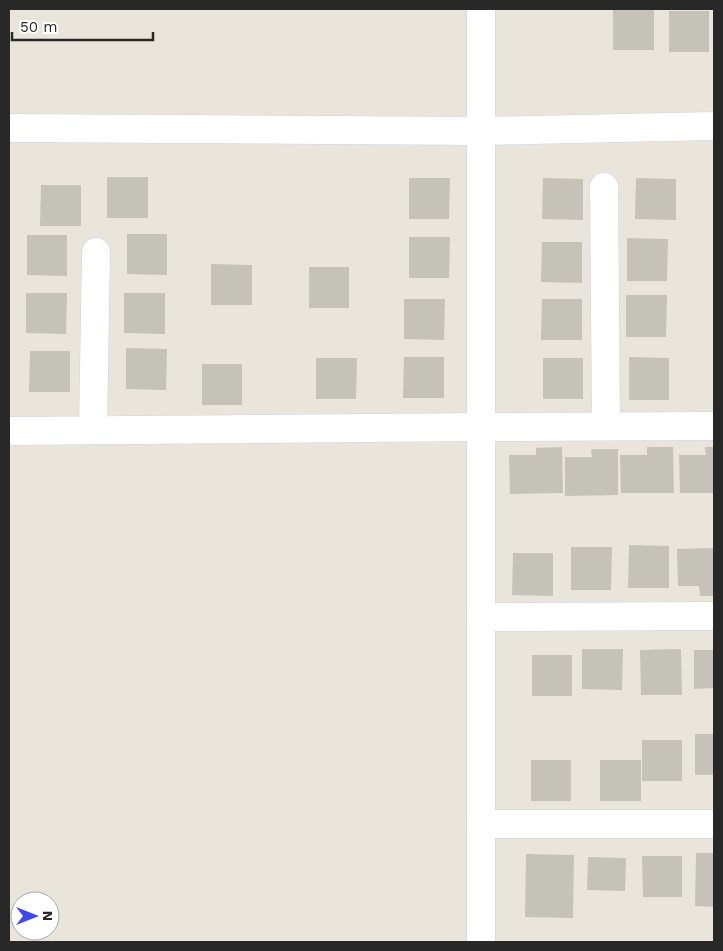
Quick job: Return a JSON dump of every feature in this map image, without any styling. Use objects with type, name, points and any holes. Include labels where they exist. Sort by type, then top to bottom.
[{"type":"street","points":[[481,9],[481,942]]},
{"type":"street","points":[[9,128],[481,130],[714,126]]},
{"type":"street","points":[[604,187],[606,426]]},
{"type":"street","points":[[93,430],[96,252]]},
{"type":"street","points":[[9,431],[481,426],[714,426]]},
{"type":"street","points":[[481,617],[714,616]]},
{"type":"street","points":[[481,824],[714,824]]},
{"type":"building","points":[[613,9],[654,10],[654,50],[613,50]]},
{"type":"building","points":[[669,11],[709,11],[709,52],[669,52]]},
{"type":"building","points":[[107,177],[148,177],[148,218],[107,218]]},
{"type":"building","points":[[409,178],[450,178],[449,219],[409,219]]},
{"type":"building","points":[[543,178],[583,179],[583,220],[542,219]]},
{"type":"building","points":[[636,178],[676,179],[676,220],[635,219]]},
{"type":"building","points":[[41,185],[81,185],[81,226],[40,226]]},
{"type":"building","points":[[127,234],[167,234],[167,275],[127,274]]},
{"type":"building","points":[[27,235],[67,235],[67,276],[27,275]]},
{"type":"building","points":[[409,237],[450,237],[449,278],[409,278]]},
{"type":"building","points":[[627,238],[668,239],[667,281],[627,281]]},
{"type":"building","points":[[542,242],[582,242],[582,283],[541,282]]},
{"type":"building","points":[[211,264],[252,265],[252,305],[211,305]]},
{"type":"building","points":[[309,267],[349,267],[349,308],[309,308]]},
{"type":"building","points":[[26,293],[67,293],[66,334],[26,333]]},
{"type":"building","points":[[124,293],[165,293],[165,334],[124,333]]},
{"type":"building","points":[[626,295],[667,295],[666,337],[626,337]]},
{"type":"building","points":[[404,299],[445,299],[444,340],[404,339]]},
{"type":"building","points":[[542,299],[582,299],[582,340],[541,340]]},
{"type":"building","points":[[126,348],[167,349],[166,390],[126,389]]},
{"type":"building","points":[[30,351],[70,351],[70,392],[29,392]]},
{"type":"building","points":[[404,357],[444,357],[444,398],[403,398]]},
{"type":"building","points":[[629,357],[669,358],[669,400],[629,400]]},
{"type":"building","points":[[316,358],[357,358],[356,399],[316,399]]},
{"type":"building","points":[[543,358],[583,358],[583,399],[543,399]]},
{"type":"building","points":[[202,364],[242,364],[242,405],[202,405]]},
{"type":"building","points":[[562,447],[563,493],[510,494],[509,455],[536,455],[536,448]]},
{"type":"building","points":[[647,447],[673,447],[674,493],[621,493],[620,455],[647,455]]},
{"type":"building","points":[[705,447],[714,447],[714,493],[680,493],[679,455],[706,455]]},
{"type":"building","points":[[591,449],[618,449],[618,495],[565,496],[565,457],[592,457]]},
{"type":"building","points":[[629,545],[669,546],[669,588],[628,588]]},
{"type":"building","points":[[571,547],[612,547],[611,590],[571,590]]},
{"type":"building","points":[[714,548],[714,596],[700,596],[699,586],[678,586],[677,549]]},
{"type":"building","points":[[513,553],[553,553],[553,596],[512,595]]},
{"type":"building","points":[[582,649],[623,649],[622,690],[582,689]]},
{"type":"building","points":[[681,649],[682,695],[641,695],[640,650]]},
{"type":"building","points":[[694,650],[714,650],[714,688],[694,689]]},
{"type":"building","points":[[532,655],[572,655],[572,696],[532,696]]},
{"type":"building","points":[[695,734],[714,734],[714,775],[695,775]]},
{"type":"building","points":[[642,740],[682,740],[682,781],[642,781]]},
{"type":"building","points":[[531,760],[571,760],[571,801],[531,801]]},
{"type":"building","points":[[600,760],[641,760],[641,801],[600,801]]},
{"type":"building","points":[[696,853],[714,853],[714,907],[695,906]]},
{"type":"building","points":[[526,854],[574,855],[573,918],[525,917]]},
{"type":"building","points":[[642,856],[682,856],[682,897],[643,897]]},
{"type":"building","points":[[588,857],[626,858],[625,891],[587,890]]}]
